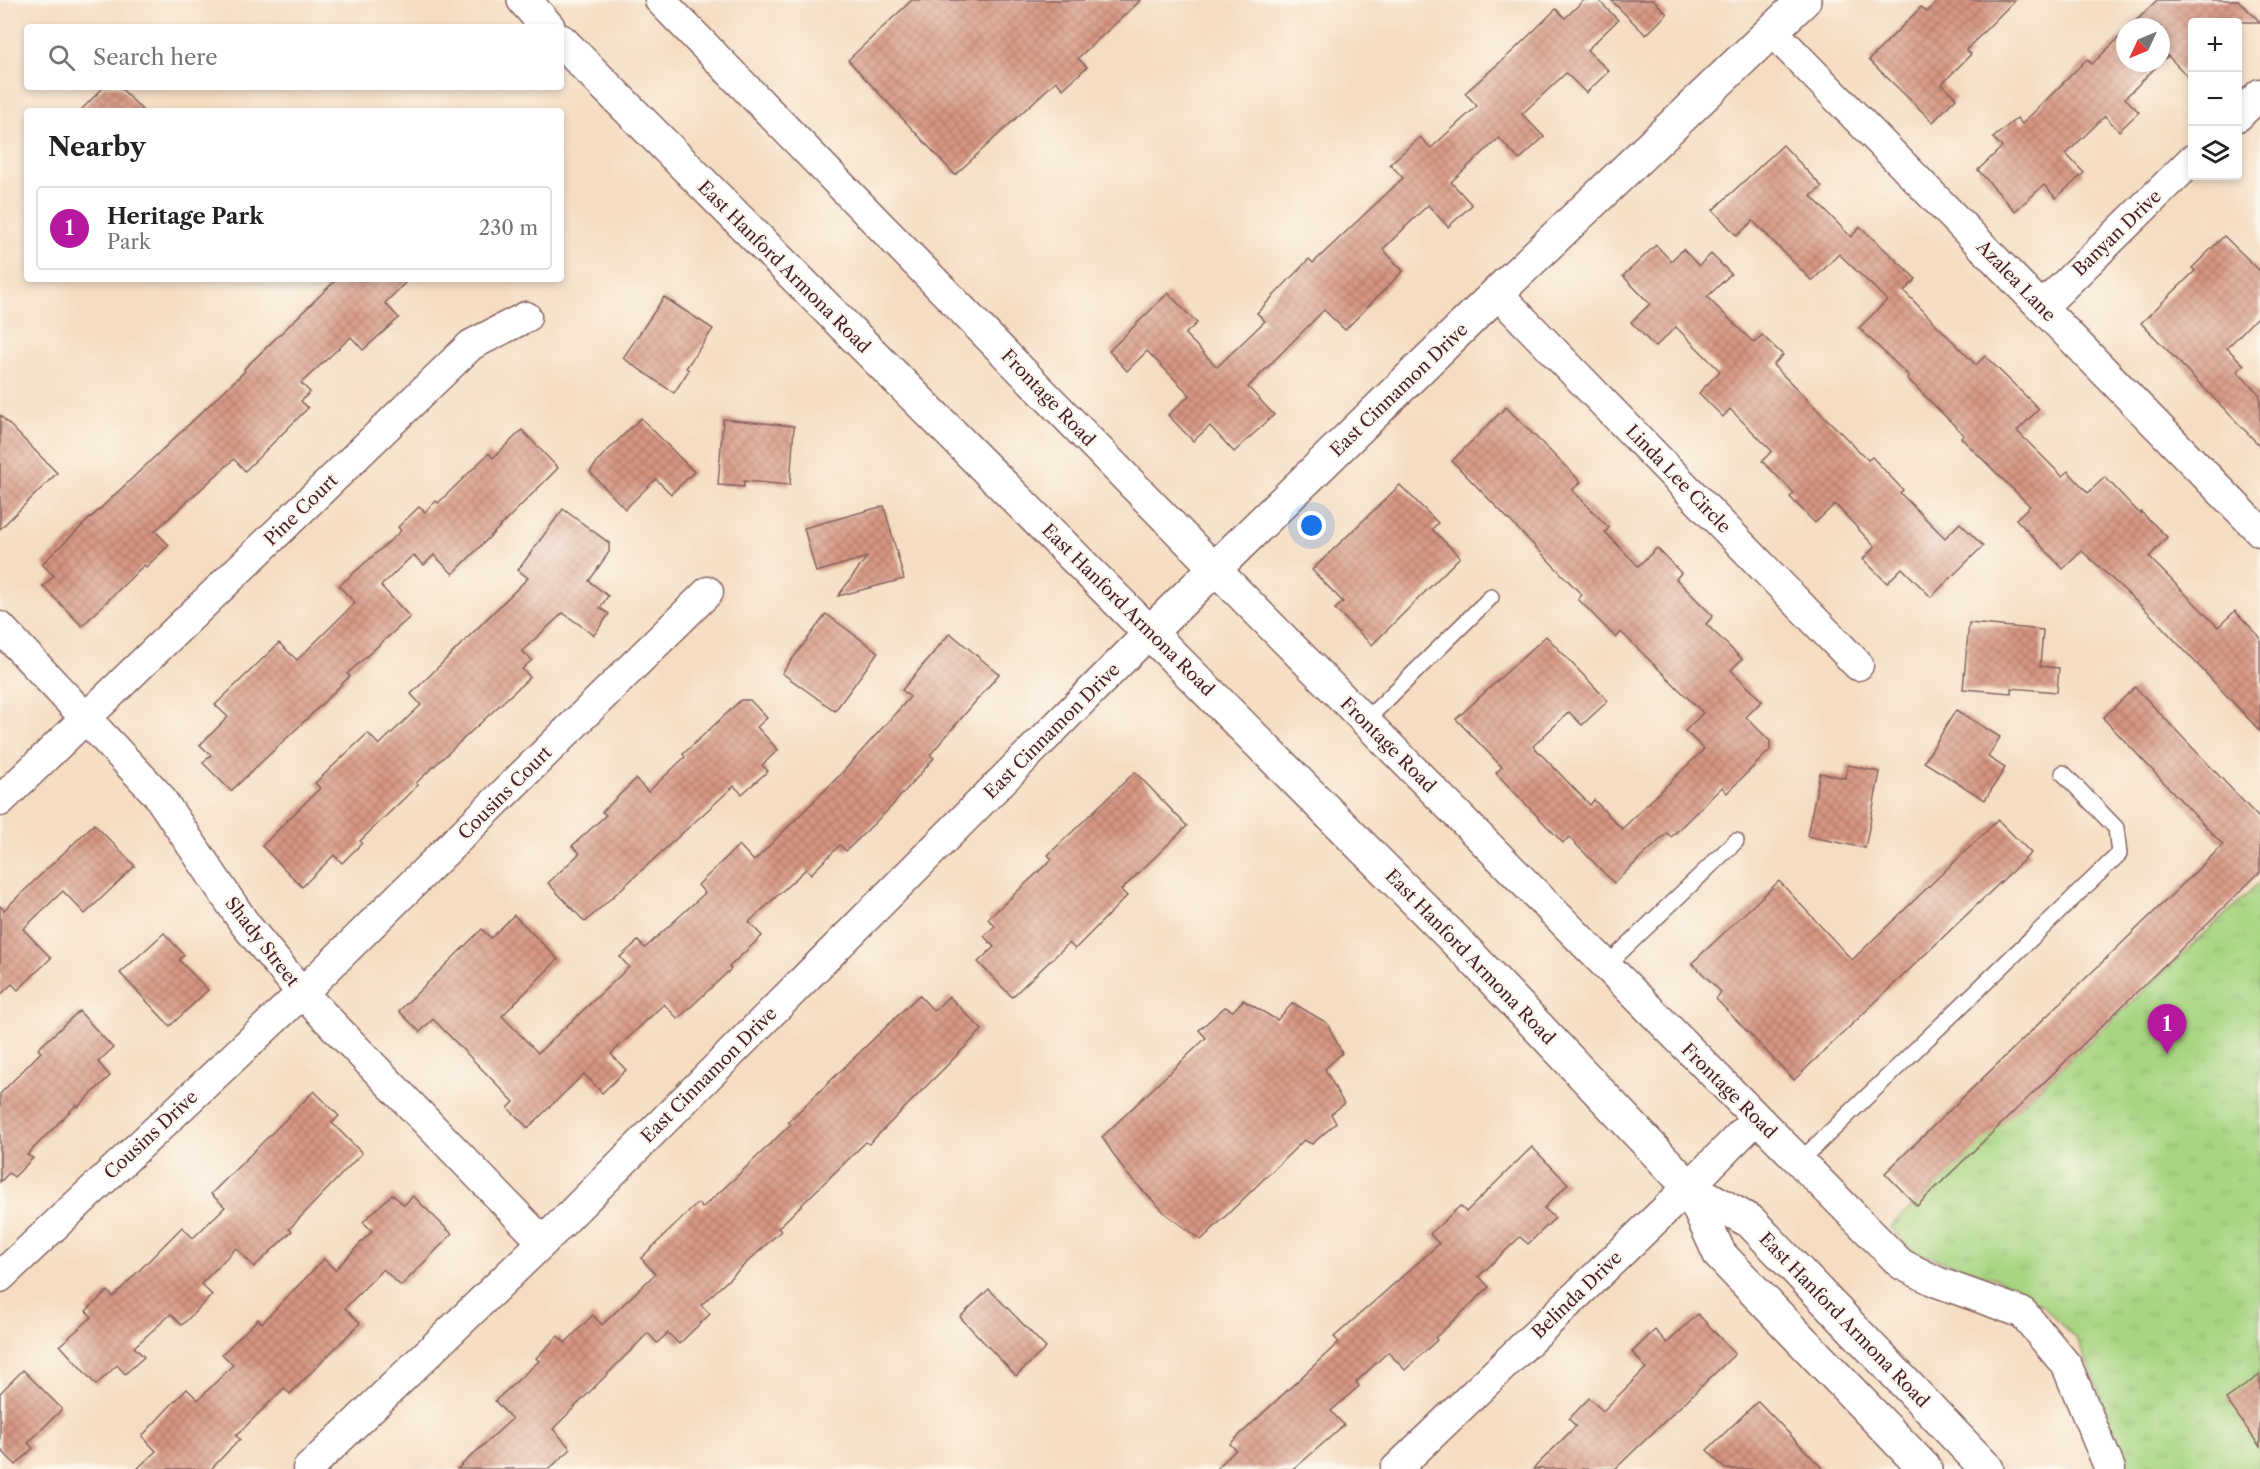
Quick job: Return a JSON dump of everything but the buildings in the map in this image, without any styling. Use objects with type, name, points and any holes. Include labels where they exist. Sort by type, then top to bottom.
[{"type":"main road","points":[[524,0],[545,24]]},
{"type":"main road","name":"East Cinnamon Drive","points":[[1150,632],[1497,294],[1804,0]]},
{"type":"main road","name":"East Hanford Armona Road","points":[[564,44],[1469,954],[1689,1187],[1750,1222],[1987,1469]]},
{"type":"main road","name":"East Hanford Armona Road","points":[[1689,1187],[1720,1255],[1925,1469]]},
{"type":"street","name":"Frontage Road","points":[[660,0],[1215,569],[1901,1264],[1937,1282],[2023,1313],[2067,1366],[2110,1469]]},
{"type":"street","name":"Azalea Lane","points":[[1772,32],[2260,531]]},
{"type":"street","points":[[2242,112],[2260,94]]},
{"type":"street","name":"Banyan Drive","points":[[2042,307],[2188,165]]},
{"type":"street","name":"Linda Lee Circle","points":[[1497,294],[1858,665]]},
{"type":"street","name":"Pine Court","points":[[0,801],[471,345],[526,317]]},
{"type":"street","name":"Cousins Court","points":[[302,993],[708,592]]},
{"type":"street","name":"Shady Street","points":[[0,627],[158,795],[245,924],[302,993],[543,1242]]},
{"type":"street","name":"East Cinnamon Drive","points":[[308,1469],[543,1242],[1150,632]]},
{"type":"street","name":"Cousins Drive","points":[[0,1277],[302,993]]},
{"type":"street","name":"Belinda Drive","points":[[1396,1469],[1689,1187],[1756,1119]]},
{"type":"lane","points":[[1365,721],[1491,597]]},
{"type":"lane","points":[[1799,1162],[2119,854],[2116,828],[2063,773]]},
{"type":"lane","points":[[1606,966],[1736,841]]},
{"type":"green space","points":[[2260,882],[2260,1469],[2126,1469],[2091,1370],[2076,1339],[2043,1306],[2000,1280],[1914,1252],[1890,1227]]},
{"type":"place","name":"Heritage Park","points":[[2167,1054]]}]
